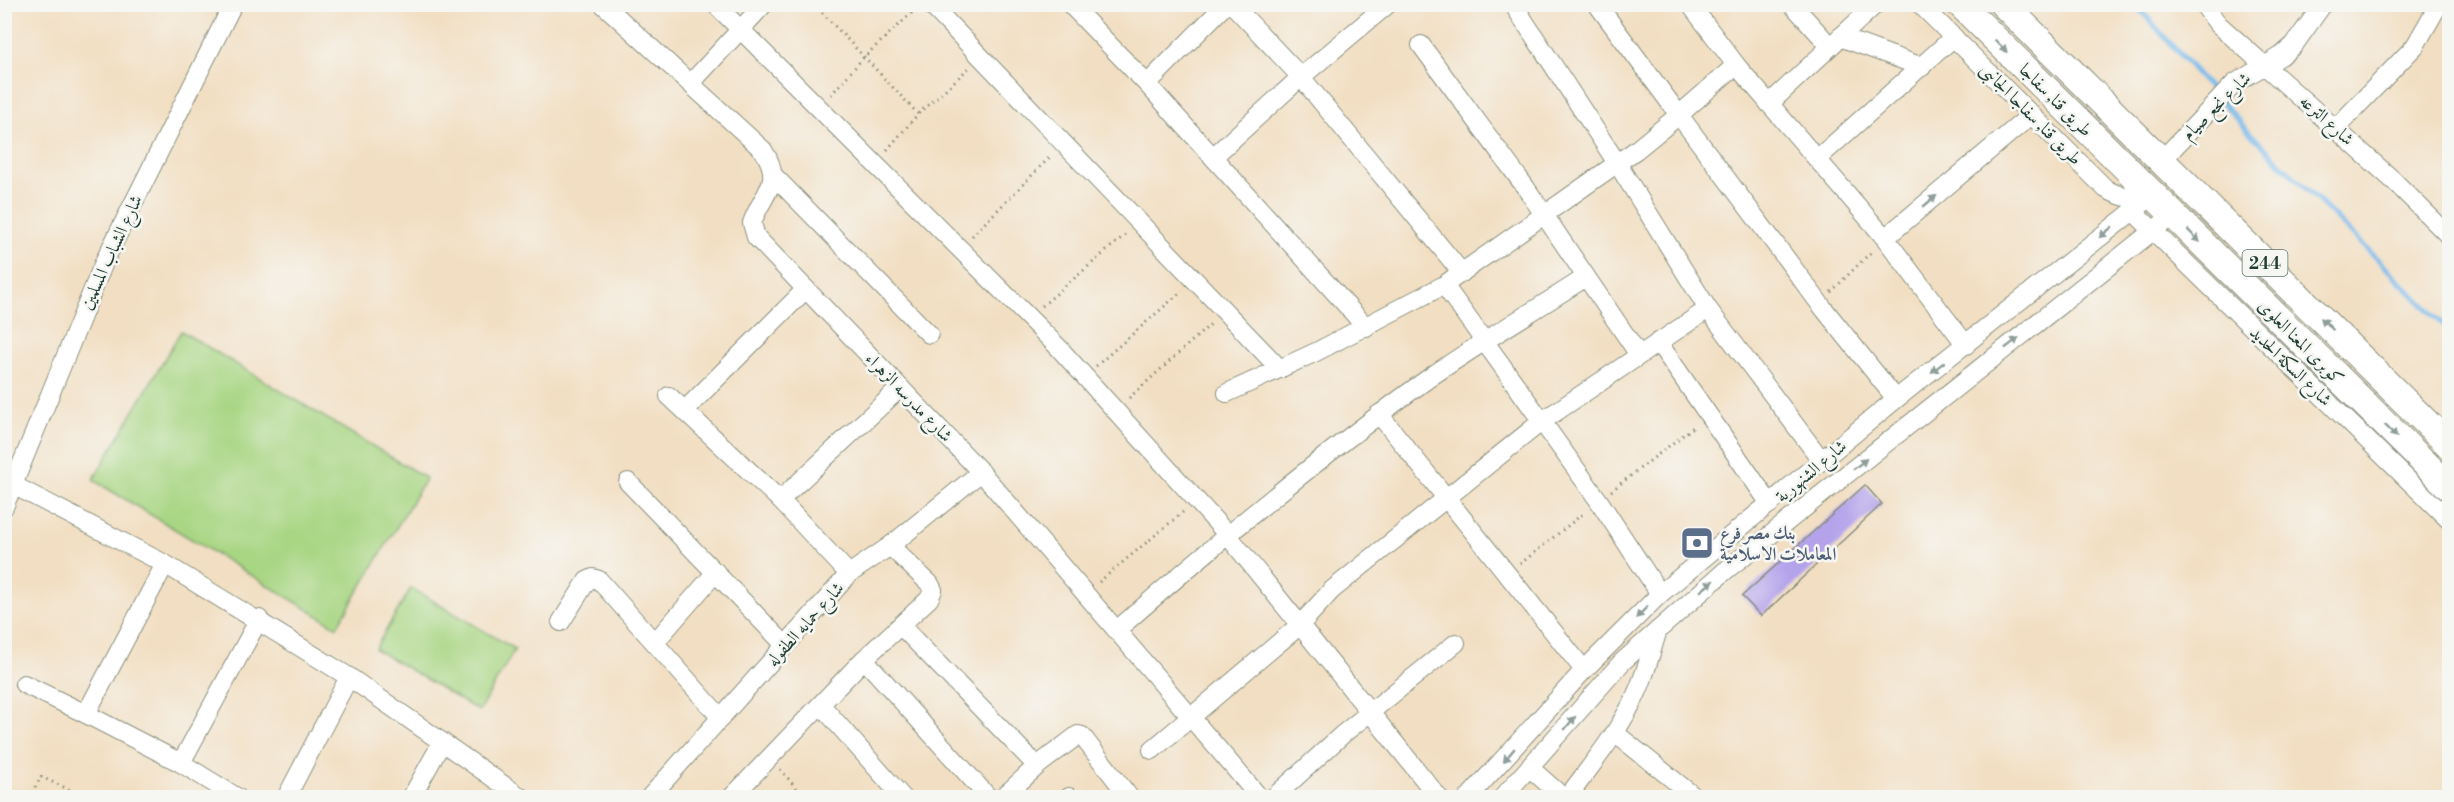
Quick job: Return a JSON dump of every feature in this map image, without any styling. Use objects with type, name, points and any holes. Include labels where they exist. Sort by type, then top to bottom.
[{"type":"highway","name":"طريق قنا, سفاجا","points":[[1960,4],[2142,203]]},
{"type":"highway","name":"طريق قنا, سفاجا","points":[[2003,4],[2161,161]]},
{"type":"highway","points":[[2083,85],[2085,103],[2092,119],[2171,194],[2175,208],[2163,223]]},
{"type":"highway","name":"كوبرى المعنا العلوى","points":[[2161,161],[2450,446]]},
{"type":"highway","name":"كوبرى المعنا العلوى","points":[[2142,203],[2350,389],[2450,488]]},
{"type":"street","name":"شارع الشباب المسلمين","points":[[4,507],[105,260],[233,4]]},
{"type":"street","points":[[603,4],[763,150],[771,163],[774,176],[929,334]]},
{"type":"street","points":[[715,4],[874,165],[1030,316],[1085,376],[1226,534],[1439,798]]},
{"type":"street","points":[[691,83],[741,32],[764,4]]},
{"type":"street","points":[[930,4],[1280,369]]},
{"type":"street","points":[[1070,4],[1147,84],[1366,327]]},
{"type":"street","points":[[1147,84],[1226,4]]},
{"type":"street","points":[[1232,4],[1301,76],[1462,273]]},
{"type":"street","points":[[1213,157],[1301,76],[1388,4]]},
{"type":"street","points":[[1513,4],[1617,163],[1708,309],[1822,461]]},
{"type":"street","points":[[1597,4],[1820,304],[1896,399]]},
{"type":"street","points":[[1690,4],[1736,65],[1885,238],[1966,345]]},
{"type":"street","points":[[1792,4],[1835,42],[1922,67]]},
{"type":"street","points":[[1769,104],[1876,4]]},
{"type":"street","name":"طريق قنا, سفاجا الجانبى","points":[[1920,4],[2106,189],[2142,203]]},
{"type":"street","name":"شارع الترعه","points":[[2203,4],[2218,24],[2282,78],[2394,181],[2450,237]]},
{"type":"street","name":"شارع نجع صيام","points":[[2161,161],[2235,83],[2294,45],[2324,4]]},
{"type":"street","points":[[2331,125],[2415,46],[2439,4]]},
{"type":"street","points":[[1817,159],[1954,37]]},
{"type":"street","points":[[1421,45],[1543,213],[1639,355]]},
{"type":"street","points":[[1227,393],[1366,327],[1444,285],[1617,163],[1736,65]]},
{"type":"street","points":[[1885,238],[2031,114]]},
{"type":"street","name":"شارع مدرسه الزهراء","points":[[774,176],[754,216],[753,231],[981,472],[1118,629],[1260,798]]},
{"type":"street","name":"شارع الشنهورية","points":[[1468,798],[1584,670],[1660,594],[1896,399],[2142,203]]},
{"type":"street","name":"شارع الشنهورية","points":[[1502,798],[1622,662],[1659,627],[1734,563],[2163,223]]},
{"type":"street","name":"شارع السكة الحديد","points":[[2163,223],[2450,521]]},
{"type":"street","points":[[1118,629],[1226,534],[1380,414],[1432,376],[1586,277]]},
{"type":"street","points":[[1444,285],[1484,344],[1599,501],[1660,594]]},
{"type":"street","points":[[685,410],[806,289]]},
{"type":"street","points":[[1152,750],[1299,625],[1332,590],[1447,496],[1541,422],[1708,309]]},
{"type":"street","points":[[1658,342],[1770,504]]},
{"type":"street","points":[[780,500],[900,388]]},
{"type":"street","points":[[669,396],[780,500],[849,574]]},
{"type":"street","points":[[1380,414],[1584,670]]},
{"type":"street","name":"شارع حمايه الطفوله","points":[[653,796],[849,574],[890,546],[981,472]]},
{"type":"street","points":[[628,482],[785,645]]},
{"type":"street","points":[[13,485],[165,564],[259,619],[349,677],[522,798]]},
{"type":"street","points":[[731,798],[864,659],[930,600],[933,591],[930,584],[890,546]]},
{"type":"street","points":[[86,714],[165,564]]},
{"type":"street","points":[[656,641],[716,572]]},
{"type":"street","points":[[561,622],[587,581],[593,578],[599,580],[656,641],[721,718]]},
{"type":"street","points":[[181,764],[259,619]]},
{"type":"street","points":[[902,627],[1037,766]]},
{"type":"street","points":[[1530,768],[1565,798],[1615,734],[1644,676],[1659,627]]},
{"type":"street","points":[[1273,798],[1369,714],[1456,643]]},
{"type":"street","points":[[864,659],[989,798]]},
{"type":"street","points":[[286,798],[349,677]]},
{"type":"street","points":[[24,684],[181,764],[238,798]]},
{"type":"street","points":[[821,705],[903,798]]},
{"type":"street","points":[[1615,734],[1696,798]]},
{"type":"street","points":[[1002,798],[1074,735],[1082,736],[1130,798]]},
{"type":"street","points":[[411,798],[442,742]]},
{"type":"path","points":[[814,4],[918,114]]},
{"type":"path","points":[[818,109],[863,58],[920,4]]},
{"type":"path","points":[[874,165],[918,114],[982,57]]},
{"type":"path","points":[[960,248],[1063,144]]},
{"type":"path","points":[[1030,316],[1139,223]]},
{"type":"path","points":[[1820,304],[1885,238]]},
{"type":"path","points":[[1085,376],[1194,280]]},
{"type":"path","points":[[1115,411],[1226,311]]},
{"type":"path","points":[[1086,593],[1196,501]]},
{"type":"path","points":[[770,757],[805,798]]},
{"type":"path","points":[[29,798],[41,777],[88,798]]},
{"type":"green space","points":[[181,331],[426,478],[337,627],[93,480]]},
{"type":"green space","points":[[411,588],[515,649],[479,711],[375,649]]},
{"type":"building","points":[[1865,485],[1882,504],[1761,616],[1742,596]]},
{"type":"waterway","points":[[2135,4],[2251,134],[2450,331]]},
{"type":"place","name":"بنك مصر فرع المعاملات الاسلامية","points":[[1697,543]]}]
